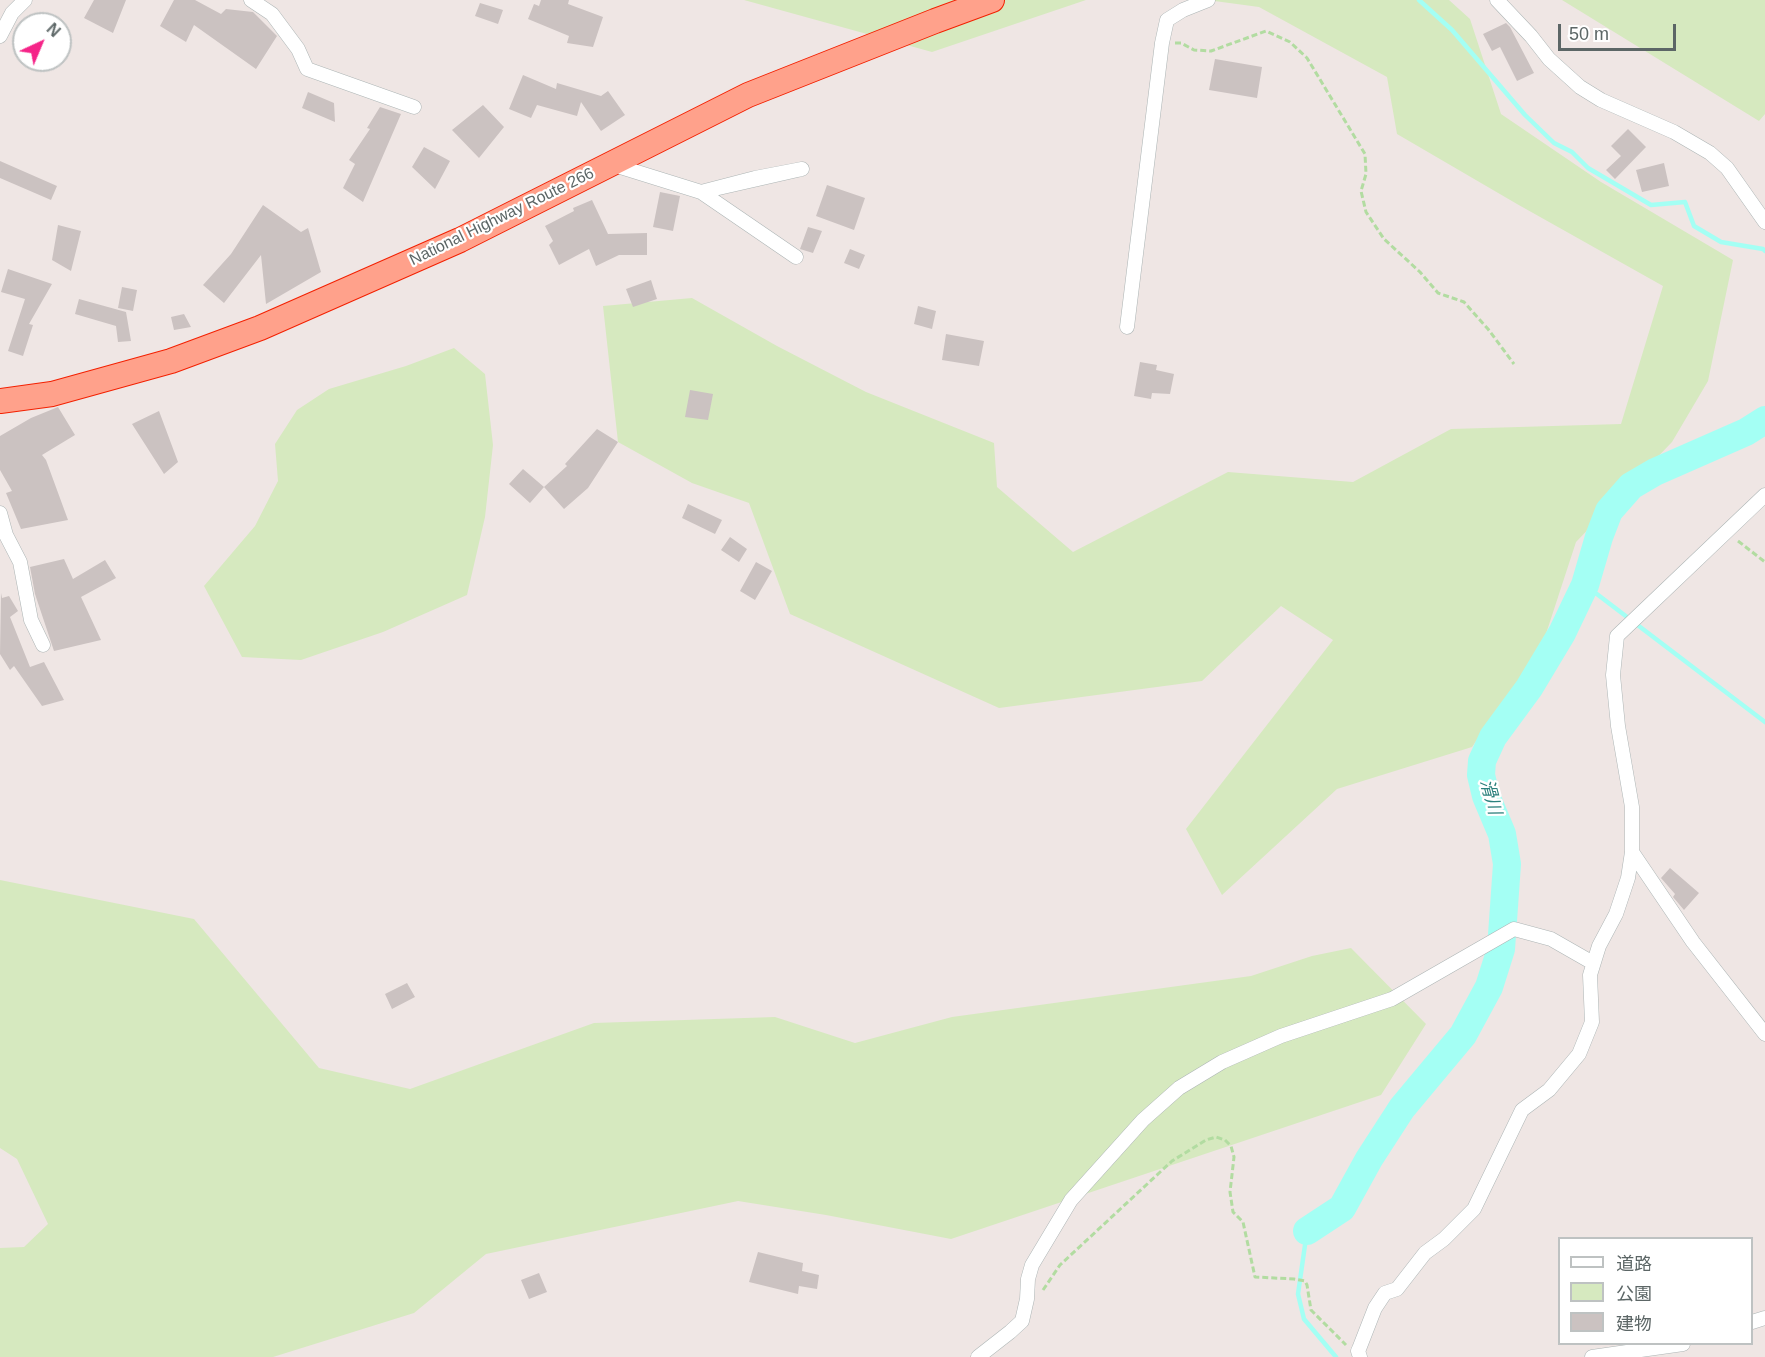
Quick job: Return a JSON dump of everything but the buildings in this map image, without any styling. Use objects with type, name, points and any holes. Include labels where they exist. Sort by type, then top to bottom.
[{"type":"highway","name":"National Highway Route 266","points":[[0,401],[52,394],[171,361],[260,328],[460,240],[748,95],[992,0]]},
{"type":"street","points":[[0,36],[12,13],[25,0]]},
{"type":"street","points":[[251,0],[272,14],[298,49],[307,69],[414,107]]},
{"type":"street","points":[[1127,327],[1162,43],[1167,20],[1183,10],[1208,0]]},
{"type":"street","points":[[1497,0],[1549,59],[1580,87],[1601,100],[1674,132],[1710,153],[1727,168],[1765,222]]},
{"type":"street","points":[[611,164],[701,192],[796,257]]},
{"type":"street","points":[[802,169],[735,184],[701,192],[755,178],[802,169]]},
{"type":"street","points":[[1359,1354],[1375,1308],[1385,1293],[1397,1289],[1425,1253],[1444,1239],[1474,1209],[1522,1110],[1549,1089],[1579,1054],[1592,1022],[1590,975],[1599,946],[1616,914],[1628,878],[1632,852],[1632,807],[1618,726],[1613,675],[1617,636],[1765,495]]},
{"type":"street","points":[[0,513],[6,535],[20,562],[31,620],[43,645]]},
{"type":"street","points":[[1632,852],[1693,942],[1765,1034]]},
{"type":"street","points":[[978,1357],[1022,1321],[1032,1265],[1071,1200],[1143,1120],[1188,1083],[1222,1062],[1281,1036],[1392,999],[1514,929],[1551,939],[1593,963]]},
{"type":"street","points":[[1592,1357],[1676,1345]]},
{"type":"path","points":[[1162,43],[1181,43],[1194,50],[1211,51],[1266,31],[1290,42],[1308,58],[1365,154],[1365,174],[1361,191],[1366,212],[1384,239],[1420,272],[1438,293],[1464,302],[1514,364]]},
{"type":"path","points":[[1727,532],[1765,562]]},
{"type":"path","points":[[1041,1293],[1060,1265],[1172,1161],[1206,1140],[1216,1137],[1225,1140],[1231,1146],[1234,1157],[1230,1192],[1233,1212],[1243,1222],[1255,1277],[1305,1281],[1311,1310],[1359,1354]]},
{"type":"green space","points":[[744,0],[1086,0],[932,52]]},
{"type":"green space","points":[[1207,0],[1449,0],[1470,19],[1501,114],[1601,182],[1733,260],[1708,381],[1672,442],[1576,542],[1542,646],[1472,747],[1337,789],[1222,895],[1186,829],[1333,640],[1281,606],[1202,681],[999,708],[790,614],[749,503],[692,483],[618,442],[603,306],[692,298],[777,346],[866,392],[994,443],[997,487],[1073,552],[1228,472],[1353,482],[1451,429],[1621,424],[1663,286],[1397,134],[1387,77],[1259,7]]},
{"type":"green space","points":[[1562,0],[1765,0],[1765,114],[1759,121]]},
{"type":"green space","points":[[454,348],[485,374],[493,445],[485,517],[467,595],[383,632],[301,660],[242,657],[204,586],[255,526],[278,481],[275,444],[297,410],[329,389],[406,366]]},
{"type":"green space","points":[[0,880],[194,919],[319,1068],[410,1089],[594,1023],[775,1017],[855,1043],[952,1017],[1251,976],[1312,956],[1351,948],[1426,1024],[1381,1095],[951,1239],[738,1201],[486,1254],[414,1313],[273,1357],[0,1357],[0,1248],[24,1247],[48,1224],[17,1159],[0,1148]]},
{"type":"waterway","points":[[1419,0],[1452,30],[1525,115],[1554,143],[1572,152],[1588,168],[1651,205],[1685,202],[1694,226],[1721,242],[1765,251]]},
{"type":"waterway","name":"滑川","points":[[1307,1231],[1342,1208],[1369,1159],[1402,1108],[1463,1035],[1489,987],[1501,949],[1507,864],[1502,834],[1486,796],[1481,775],[1482,761],[1493,737],[1529,688],[1562,633],[1585,585],[1609,511],[1631,486],[1655,472],[1746,432],[1765,420]]},
{"type":"waterway","points":[[1585,585],[1765,722]]},
{"type":"waterway","points":[[1307,1231],[1298,1294],[1304,1319],[1336,1357]]}]
